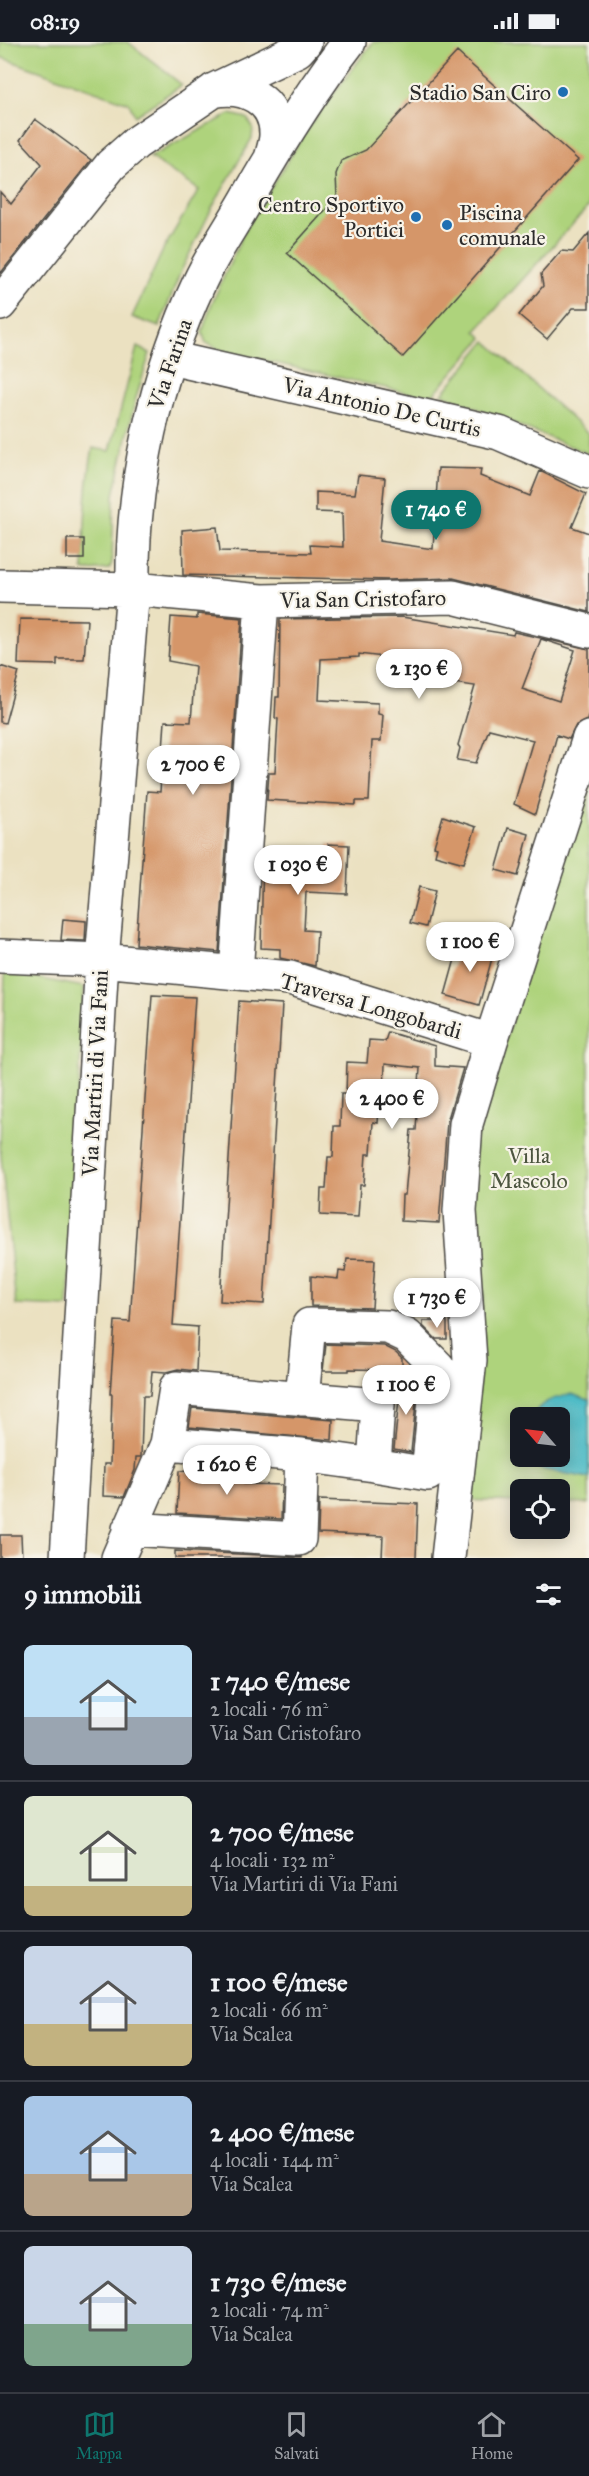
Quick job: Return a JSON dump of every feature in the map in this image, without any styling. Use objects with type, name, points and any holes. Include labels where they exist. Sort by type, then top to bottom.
[{"type":"street","points":[[0,304],[111,165],[136,143],[213,91],[298,50],[305,42]]},
{"type":"street","name":"Via Farina","points":[[133,589],[139,478],[153,411],[170,358],[200,280],[271,158],[330,67],[349,42]]},
{"type":"street","name":"Via Farina","points":[[213,91],[227,87],[242,89],[256,96],[267,107],[274,120],[276,135],[271,158]]},
{"type":"street","name":"Via Antonio De Curtis","points":[[170,358],[499,433],[589,472]]},
{"type":"street","name":"Via San Cristofaro","points":[[0,586],[133,589],[262,601],[453,597],[589,631]]},
{"type":"street","name":"Via Martiri di Via Fani","points":[[67,1558],[102,960],[133,589]]},
{"type":"street","points":[[236,973],[262,601]]},
{"type":"street","points":[[448,1558],[470,1360],[460,1211],[466,1124],[589,738]]},
{"type":"street","name":"Traversa Longobardi","points":[[0,956],[102,960],[290,978],[491,1041]]},
{"type":"street","points":[[167,1444],[302,1455],[428,1474],[438,1367],[407,1336],[388,1327],[309,1325],[302,1399]]},
{"type":"street","points":[[302,1455],[299,1539],[124,1544],[167,1444],[176,1388],[378,1405],[374,1465]]},
{"type":"green space","points":[[0,42],[128,42],[182,85],[135,116],[129,103],[0,57]]},
{"type":"green space","name":"Centro Sportivo Portici","points":[[373,42],[589,42],[589,206],[476,331],[483,338],[430,398],[223,351],[206,343],[202,332],[212,303],[246,228],[310,125]]},
{"type":"green space","points":[[230,114],[247,118],[253,128],[252,138],[212,208],[181,271],[159,327],[132,317],[164,248],[199,190],[150,157]]},
{"type":"green space","points":[[486,341],[589,434],[589,454],[442,394]]},
{"type":"green space","points":[[137,347],[150,353],[135,401],[114,495],[112,563],[109,569],[86,571],[83,570],[86,508],[93,448],[110,451]]},
{"type":"green space","name":"Villa Mascolo","points":[[589,768],[589,1504],[570,1503],[570,1479],[510,1479],[510,1502],[463,1500],[469,1158]]},
{"type":"green space","points":[[5,972],[84,987],[68,1307],[16,1305],[0,1147]]},
{"type":"water","points":[[572,1394],[589,1400],[589,1478],[539,1467],[570,1467],[570,1407],[540,1407],[554,1399]]},
{"type":"building","points":[[457,52],[578,160],[403,357],[287,253],[337,197],[336,174],[341,161],[366,150]]},
{"type":"building","points":[[35,119],[91,160],[0,274],[0,192],[11,204],[42,164],[20,140]]},
{"type":"building","points":[[589,233],[589,308],[573,308],[547,339],[519,315],[543,286],[541,274],[561,251],[573,252]]},
{"type":"building","points":[[438,468],[481,469],[480,476],[530,496],[540,471],[586,494],[572,527],[589,533],[589,612],[453,578],[388,580],[183,575],[182,530],[217,527],[220,551],[311,553],[310,545],[343,547],[342,513],[316,512],[316,492],[355,494],[358,475],[385,478],[379,541],[433,549]]},
{"type":"building","points":[[67,539],[84,539],[84,559],[67,559]]},
{"type":"building","points":[[197,614],[242,618],[219,952],[136,944],[147,791],[160,792],[165,721],[191,722],[195,666],[168,661],[171,617],[197,619]]},
{"type":"building","points":[[402,617],[513,635],[514,632],[589,649],[589,713],[587,720],[576,725],[569,739],[557,735],[535,814],[514,804],[533,740],[489,729],[476,763],[457,760],[460,748],[458,745],[475,686],[440,681],[440,670],[408,665],[408,660],[359,654],[359,657],[321,659],[319,700],[378,703],[378,714],[383,715],[381,741],[372,741],[369,801],[356,801],[356,805],[267,800],[269,773],[275,773],[280,619]],"holes":[[[541,639],[575,650],[559,701],[522,689]]]},
{"type":"building","points":[[20,619],[87,620],[84,659],[57,659],[57,665],[18,664]]},
{"type":"building","points":[[0,666],[19,672],[5,723],[0,722]]},
{"type":"building","points":[[443,816],[476,827],[464,863],[435,855],[437,847],[434,846]]},
{"type":"building","points":[[508,828],[529,834],[518,876],[496,870]]},
{"type":"building","points":[[328,844],[349,845],[347,894],[306,892],[304,930],[317,931],[315,966],[280,958],[280,949],[261,948],[263,852],[279,852],[280,848],[305,850],[305,847],[328,848]]},
{"type":"building","points":[[419,887],[435,891],[426,927],[410,923]]},
{"type":"building","points":[[63,919],[86,921],[85,941],[61,940]]},
{"type":"building","points":[[460,941],[494,951],[479,1005],[445,995]]},
{"type":"building","points":[[152,995],[195,997],[173,1325],[198,1327],[196,1371],[178,1369],[166,1372],[152,1371],[150,1396],[143,1396],[141,1457],[136,1457],[135,1470],[124,1497],[103,1496],[104,1464],[110,1464],[112,1394],[110,1394],[115,1321],[130,1322]]},
{"type":"building","points":[[239,1001],[282,1004],[264,1304],[220,1301]]},
{"type":"building","points":[[388,1032],[435,1046],[435,1066],[463,1068],[447,1122],[439,1223],[401,1221],[402,1195],[405,1195],[411,1130],[416,1130],[420,1068],[385,1064],[384,1091],[380,1091],[378,1123],[373,1122],[371,1154],[366,1154],[364,1185],[360,1185],[358,1217],[320,1215],[321,1189],[326,1189],[328,1157],[333,1157],[334,1126],[340,1126],[341,1094],[346,1094],[347,1062],[367,1063],[369,1040],[385,1041]]},
{"type":"building","points":[[347,1259],[375,1260],[372,1308],[311,1306],[311,1276],[338,1279],[339,1271],[345,1272]]},
{"type":"building","points":[[423,1321],[447,1321],[447,1339],[436,1339],[423,1326]]},
{"type":"building","points":[[326,1344],[384,1346],[402,1358],[402,1370],[323,1371]]},
{"type":"building","points":[[401,1379],[418,1382],[411,1452],[394,1449]]},
{"type":"building","points":[[192,1408],[333,1420],[332,1440],[189,1427]]},
{"type":"building","points":[[179,1471],[244,1475],[244,1484],[282,1485],[281,1519],[177,1513]]},
{"type":"building","points":[[319,1500],[418,1504],[416,1558],[382,1558],[383,1536],[318,1533]]},
{"type":"building","points":[[0,1535],[21,1535],[22,1558],[0,1558]]},
{"type":"building","points":[[175,1551],[302,1557],[302,1558],[175,1558]]},
{"type":"place","name":"Stadio San Ciro","points":[[563,92]]},
{"type":"place","name":"Centro Sportivo Portici","points":[[416,217]]},
{"type":"place","name":"Piscina comunale","points":[[447,225]]}]
